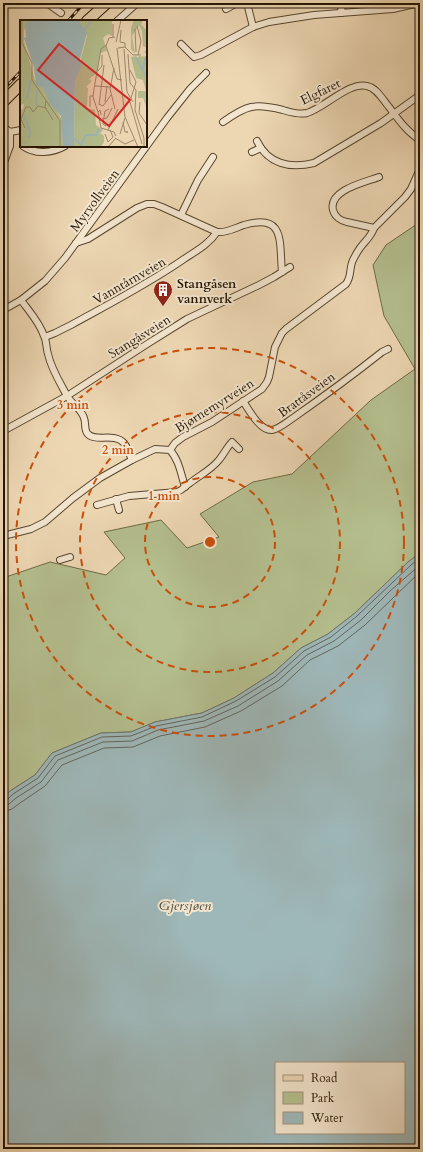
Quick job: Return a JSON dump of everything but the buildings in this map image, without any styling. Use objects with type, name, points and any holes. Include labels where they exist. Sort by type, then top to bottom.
[{"type":"main road","points":[[88,20],[108,3]]},
{"type":"main road","points":[[3,102],[20,85]]},
{"type":"street","points":[[47,3],[61,14]]},
{"type":"street","points":[[226,9],[237,3]]},
{"type":"street","points":[[248,3],[253,27]]},
{"type":"street","points":[[341,13],[342,3]]},
{"type":"street","points":[[181,44],[194,57],[201,56],[253,27],[269,22],[341,13],[388,10],[419,3]]},
{"type":"street","points":[[118,20],[135,6]]},
{"type":"street","name":"Myrvollveien","points":[[147,145],[190,89],[206,73]]},
{"type":"street","name":"Elgfaret","points":[[223,122],[242,109],[252,107],[270,107],[298,113],[307,112],[345,91],[362,85],[368,86],[376,91],[408,131],[420,140]]},
{"type":"street","points":[[257,141],[269,157],[276,162],[304,166],[314,163],[375,127],[420,95]]},
{"type":"street","points":[[229,118],[233,124]]},
{"type":"street","points":[[3,127],[10,132],[20,130]]},
{"type":"street","points":[[3,165],[10,146],[10,132]]},
{"type":"street","points":[[25,147],[31,150],[45,152],[56,151],[63,147]]},
{"type":"street","name":"Myrvollveien","points":[[3,310],[21,300],[45,281],[65,258],[146,147]]},
{"type":"street","points":[[252,152],[261,148]]},
{"type":"street","points":[[181,215],[198,180],[213,157]]},
{"type":"street","name":"Bjørnemyrveien","points":[[170,450],[182,437],[212,422],[262,389],[267,382],[275,347],[282,333],[346,284],[349,279],[353,260],[359,249],[372,234],[374,228],[405,197],[411,189],[420,169]]},
{"type":"street","points":[[374,228],[343,221],[336,215],[333,210],[333,206],[336,197],[339,194],[379,178]]},
{"type":"street","points":[[76,243],[88,239],[137,208],[147,204],[154,204],[222,233],[243,225],[258,222],[270,223],[276,229],[279,238],[282,272]]},
{"type":"street","name":"Vanntårnveien","points":[[45,337],[60,331],[163,274],[206,245],[213,239],[217,232]]},
{"type":"street","name":"Stangåsveien","points":[[3,431],[67,396],[150,342],[187,320],[274,278],[290,267]]},
{"type":"street","points":[[21,300],[40,326],[45,337],[51,364],[67,396],[84,418],[87,434],[93,437],[112,437],[118,439],[123,442],[132,460]]},
{"type":"street","name":"Brattåsveien","points":[[243,401],[259,424],[265,429],[272,430],[302,412],[388,349]]},
{"type":"street","points":[[97,505],[129,496],[173,493],[180,491],[208,471],[220,459],[227,447],[232,442],[239,449]]},
{"type":"street","name":"Bjørnemyrveien","points":[[3,536],[32,529],[45,522],[73,498],[100,478],[155,449],[170,450],[177,459],[185,487]]},
{"type":"street","points":[[116,500],[119,510]]},
{"type":"street","points":[[60,560],[70,556]]},
{"type":"green space","points":[[420,222],[420,553],[408,562],[355,613],[328,634],[301,648],[273,673],[234,698],[202,713],[155,722],[131,732],[101,733],[52,753],[35,775],[10,791],[3,798],[3,578],[50,562],[106,575],[125,558],[104,532],[161,520],[187,548],[219,537],[200,514],[253,482],[292,474],[371,400],[415,369],[384,316],[373,265],[386,245]]},
{"type":"water","name":"Gjersjøen","points":[[420,553],[420,1149],[3,1149],[3,798],[10,791],[35,775],[52,753],[101,733],[131,732],[155,722],[202,713],[234,698],[273,673],[301,648],[328,634],[355,613],[408,562]]},
{"type":"railway","points":[[69,20],[84,3]]},
{"type":"railway","points":[[3,90],[20,72]]},
{"type":"place","name":"Stangåsen vannverk","points":[[163,307]]}]
